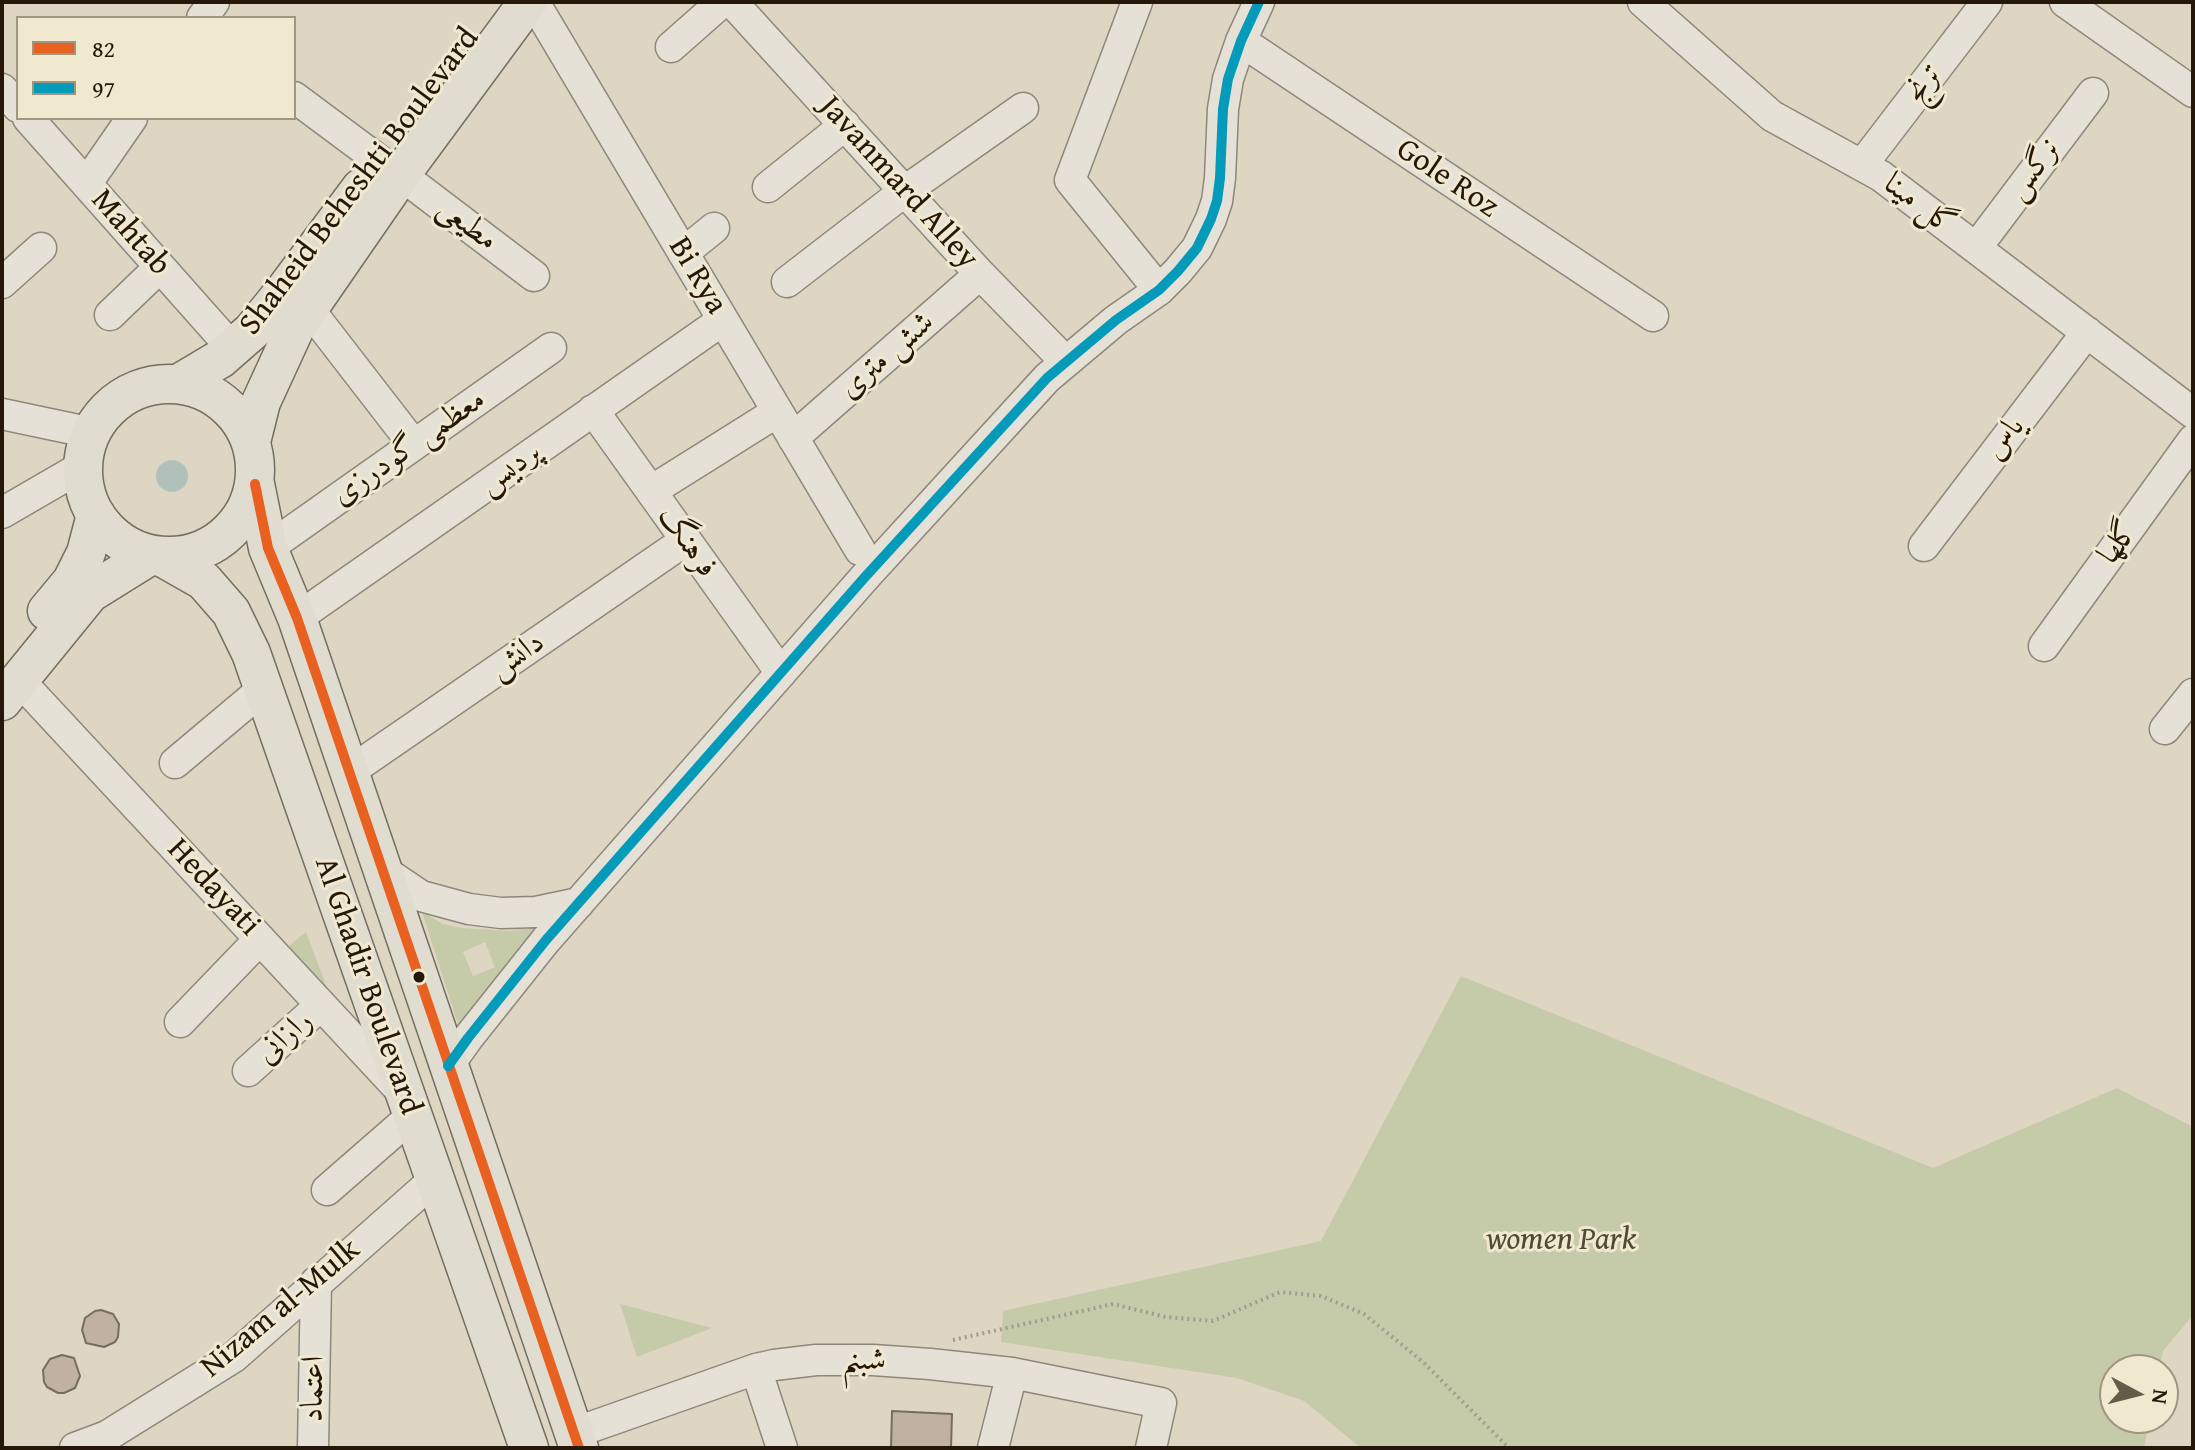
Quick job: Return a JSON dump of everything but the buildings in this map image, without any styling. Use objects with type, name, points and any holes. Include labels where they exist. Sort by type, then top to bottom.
[{"type":"main road","name":"Shaheid Beheshti Boulevard","points":[[251,442],[266,392],[295,328],[390,168],[498,2]]},
{"type":"main road","name":"Shaheid Beheshti Boulevard","points":[[178,384],[220,359],[252,331],[528,2]]},
{"type":"main road","points":[[178,384],[201,389],[223,402],[240,420],[251,442],[256,462],[255,484],[247,509],[232,531],[211,547],[186,555],[155,556],[125,545],[104,527],[88,499],[84,483],[88,449],[101,418],[127,395],[143,388],[178,384]]},
{"type":"main road","name":"Al Ghadir Boulevard","points":[[255,484],[268,548],[294,610],[576,1440]]},
{"type":"main road","points":[[8,682],[72,581],[86,553],[96,515]]},
{"type":"main road","points":[[8,682],[90,593],[155,556]]},
{"type":"main road","name":"Al Ghadir Boulevard","points":[[155,556],[204,581],[231,612],[251,653],[529,1448]]},
{"type":"main road","points":[[242,634],[243,602],[248,592],[262,588],[294,610]]},
{"type":"street","name":"Bi Rya","points":[[534,2],[860,550]]},
{"type":"street","points":[[671,47],[722,2]]},
{"type":"street","name":"Javanmard Alley","points":[[732,2],[980,274],[1066,362]]},
{"type":"street","points":[[1137,2],[1070,180],[1159,290]]},
{"type":"street","points":[[448,1066],[489,1010],[579,903],[1037,389],[1116,320],[1159,290],[1197,248],[1217,201],[1228,79],[1259,2]]},
{"type":"street","name":"ترنج","points":[[1862,165],[1987,2]]},
{"type":"street","points":[[2065,2],[2193,92]]},
{"type":"street","name":"گل مینا","points":[[1645,3],[1772,116],[1881,176],[2193,413]]},
{"type":"street","name":"Gole Roz","points":[[1241,41],[1653,316]]},
{"type":"street","points":[[2,89],[16,105]]},
{"type":"street","name":"نرگس","points":[[1976,248],[2093,93]]},
{"type":"street","name":"مطیعی","points":[[296,98],[534,276]]},
{"type":"street","points":[[787,282],[905,191],[1023,108]]},
{"type":"street","name":"Mahtab","points":[[30,120],[232,348]]},
{"type":"street","points":[[87,183],[131,120]]},
{"type":"street","points":[[768,187],[845,125]]},
{"type":"street","points":[[683,253],[714,228]]},
{"type":"street","points":[[2,283],[41,248]]},
{"type":"street","points":[[110,315],[160,267]]},
{"type":"street","name":"شش متری","points":[[793,438],[980,274]]},
{"type":"street","points":[[308,308],[409,438]]},
{"type":"street","name":"پردیس","points":[[294,610],[723,320]]},
{"type":"street","name":"یاس","points":[[1924,546],[2087,332]]},
{"type":"street","name":"معظمی گودرزی","points":[[268,548],[409,438],[551,348]]},
{"type":"street","points":[[2,392],[12,416],[88,449],[2,513]]},
{"type":"street","name":"فرهنگ","points":[[593,410],[781,673]]},
{"type":"street","points":[[651,491],[777,412]]},
{"type":"street","name":"گلها","points":[[2044,646],[2193,440]]},
{"type":"street","name":"دانش","points":[[349,772],[686,540]]},
{"type":"street","name":"Hedayati","points":[[8,682],[260,939],[409,1106]]},
{"type":"street","points":[[175,763],[263,689]]},
{"type":"street","points":[[2165,729],[2193,694]]},
{"type":"street","points":[[381,869],[421,896],[469,909],[501,913],[536,912],[579,903]]},
{"type":"street","points":[[180,1022],[260,939]]},
{"type":"street","name":"رازانی","points":[[248,1071],[321,1005]]},
{"type":"street","points":[[327,1190],[409,1106]]},
{"type":"street","name":"Nizam al-Mulk","points":[[75,1448],[114,1442],[234,1357],[435,1179]]},
{"type":"street","name":"اعتماد","points":[[313,1448],[316,1282]]},
{"type":"street","name":"شبنم","points":[[576,1440],[756,1369],[816,1360],[873,1360],[1012,1373],[1161,1403],[1151,1448]]},
{"type":"street","points":[[756,1369],[782,1448]]},
{"type":"street","points":[[993,1448],[1012,1373]]},
{"type":"path","points":[[941,1343],[1113,1304],[1166,1317],[1213,1321],[1280,1292],[1321,1296],[1364,1314],[1411,1352],[1508,1447]]},
{"type":"green space","points":[[422,912],[443,924],[463,928],[509,931],[545,926],[459,1027]],"holes":[[[485,942],[495,967],[473,976],[463,952]]]},
{"type":"green space","points":[[306,932],[329,993],[281,952]]},
{"type":"green space","name":"women Park","points":[[1461,976],[1933,1168],[2117,1088],[2193,1127],[2193,1315],[2162,1354],[2099,1354],[2099,1434],[2147,1434],[2144,1448],[1361,1448],[1304,1401],[1237,1378],[1001,1342],[1003,1311],[1321,1241]]},
{"type":"green space","points":[[620,1304],[712,1328],[637,1357]]},
{"type":"shaded area","points":[[172,460],[183,465],[188,476],[183,487],[172,492],[161,487],[156,476],[161,465]]},
{"type":"transit line","name":"97","points":[[448,1066],[546,940],[865,577],[1047,378],[1116,320],[1159,290],[1197,248],[1217,201],[1228,79],[1259,2]]},
{"type":"transit line","name":"82","points":[[255,484],[268,548],[297,618],[579,1448]]}]
